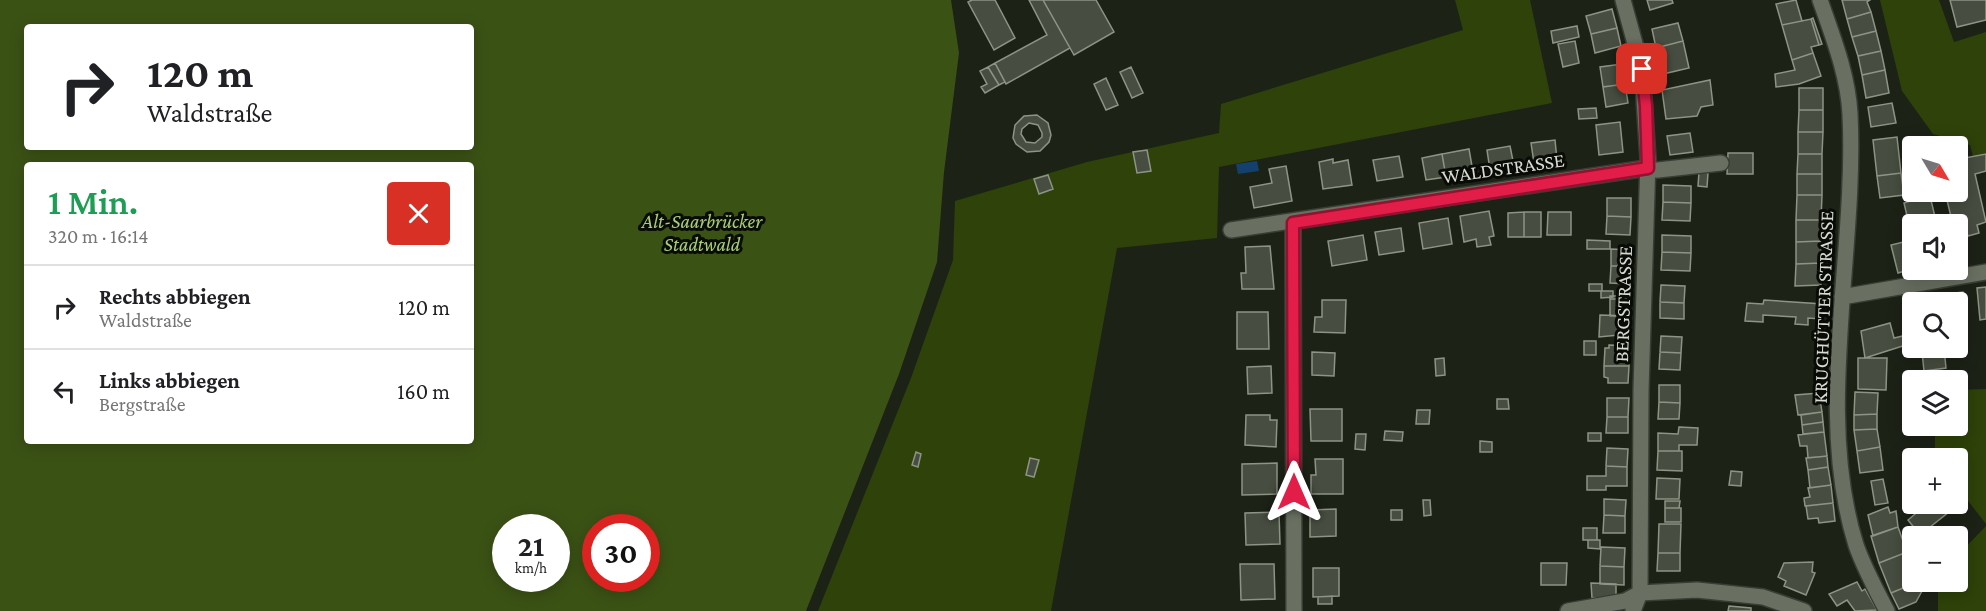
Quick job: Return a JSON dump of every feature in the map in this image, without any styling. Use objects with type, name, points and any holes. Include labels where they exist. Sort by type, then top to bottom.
[{"type":"street","name":"BERGSTRASSE","points":[[1623,0],[1642,69],[1648,168],[1641,390],[1640,593],[1633,611]]},
{"type":"street","name":"KRUGHÜTTER STRASSE","points":[[1820,0],[1838,54],[1850,115],[1842,297],[1839,423],[1841,471],[1857,546],[1887,611]]},
{"type":"street","name":"WALDSTRASSE","points":[[1231,230],[1293,223],[1648,168],[1658,170],[1721,163]]},
{"type":"street","points":[[1293,223],[1294,611]]},
{"type":"street","points":[[1842,297],[1986,272]]},
{"type":"street","points":[[1568,611],[1625,601],[1640,593],[1697,590],[1804,611]]},
{"type":"green space","name":"Alt-Saarbrücker Stadtwald","points":[[0,0],[951,0],[959,53],[944,172],[937,262],[899,374],[806,611],[0,611]]},
{"type":"green space","points":[[1455,0],[1530,0],[1552,103],[1219,167],[1217,238],[1117,248],[1051,611],[818,611],[911,378],[953,260],[955,201],[1087,162],[1219,133],[1221,104],[1463,30]]},
{"type":"green space","points":[[1880,0],[1939,0],[1954,42],[1986,32],[1986,153],[1973,156],[1968,144],[1968,136],[1933,134],[1902,91]]},
{"type":"green space","points":[[1986,389],[1986,524],[1968,501],[1968,448],[1935,448],[1935,436],[1968,436],[1968,390]]},
{"type":"green space","points":[[1986,526],[1986,611],[1938,611],[1938,592],[1968,592],[1968,545]]},
{"type":"water","points":[[1257,161],[1259,171],[1238,174],[1236,164]]},
{"type":"building","points":[[995,0],[1015,38],[994,50],[968,2]]},
{"type":"building","points":[[1029,0],[1043,0],[1070,48],[1006,84],[995,63],[1047,35]]},
{"type":"building","points":[[1043,0],[1096,0],[1114,32],[1074,55]]},
{"type":"building","points":[[1647,0],[1672,0],[1673,3],[1650,10]]},
{"type":"building","points":[[1796,0],[1802,21],[1782,25],[1776,4]]},
{"type":"building","points":[[1842,0],[1870,0],[1867,2],[1871,12],[1847,19]]},
{"type":"building","points":[[1950,0],[1986,0],[1986,20],[1957,27]]},
{"type":"building","points":[[1612,9],[1617,28],[1591,34],[1586,16]]},
{"type":"building","points":[[1871,12],[1876,31],[1852,37],[1847,19]]},
{"type":"building","points":[[1813,18],[1822,44],[1819,45],[1811,19]]},
{"type":"building","points":[[1811,19],[1819,45],[1811,47],[1813,53],[1792,60],[1782,25]]},
{"type":"building","points":[[1678,23],[1683,41],[1656,48],[1652,29]]},
{"type":"building","points":[[1577,26],[1579,37],[1553,43],[1551,31]]},
{"type":"building","points":[[1617,28],[1621,46],[1595,53],[1591,34]]},
{"type":"building","points":[[1876,31],[1881,51],[1858,56],[1852,37]]},
{"type":"building","points":[[1575,41],[1579,63],[1563,67],[1558,44]]},
{"type":"building","points":[[1683,41],[1689,68],[1663,74],[1656,48]]},
{"type":"building","points":[[1881,51],[1885,70],[1862,75],[1858,56]]},
{"type":"building","points":[[1813,53],[1821,76],[1799,84],[1776,87],[1775,74],[1795,70],[1792,60]]},
{"type":"building","points":[[995,63],[1005,82],[999,85],[988,67]]},
{"type":"building","points":[[1622,64],[1625,84],[1603,87],[1600,67]]},
{"type":"building","points":[[988,67],[999,85],[985,93],[981,87],[987,84],[980,71]]},
{"type":"building","points":[[1131,67],[1143,93],[1132,98],[1120,72]]},
{"type":"building","points":[[1885,70],[1889,93],[1866,98],[1862,75]]},
{"type":"building","points":[[1106,78],[1118,105],[1106,110],[1094,84]]},
{"type":"building","points":[[1710,80],[1713,105],[1701,107],[1697,116],[1666,119],[1662,90]]},
{"type":"building","points":[[1625,84],[1628,103],[1606,107],[1603,87]]},
{"type":"building","points":[[1799,88],[1823,88],[1823,110],[1799,110]]},
{"type":"building","points":[[1892,103],[1896,123],[1871,127],[1868,107]]},
{"type":"building","points":[[1596,108],[1597,118],[1579,119],[1578,109]]},
{"type":"building","points":[[1799,110],[1823,110],[1823,132],[1798,132]]},
{"type":"building","points":[[1037,115],[1048,123],[1051,135],[1049,142],[1040,151],[1027,152],[1016,144],[1013,138],[1015,125],[1024,116]],"holes":[[[1029,123],[1038,125],[1042,137],[1035,143],[1026,142],[1021,134],[1022,129]]]},
{"type":"building","points":[[1620,122],[1623,152],[1599,155],[1596,125]]},
{"type":"building","points":[[1798,132],[1823,132],[1822,154],[1798,154]]},
{"type":"building","points":[[1690,133],[1693,152],[1670,155],[1667,136]]},
{"type":"building","points":[[1897,137],[1901,173],[1877,176],[1873,140]]},
{"type":"building","points":[[1555,140],[1557,160],[1534,163],[1531,143]]},
{"type":"building","points":[[1510,146],[1514,166],[1490,170],[1487,150]]},
{"type":"building","points":[[1469,149],[1473,172],[1446,177],[1442,154]]},
{"type":"building","points":[[1147,150],[1151,171],[1137,173],[1133,152]]},
{"type":"building","points":[[1728,153],[1753,153],[1753,174],[1727,174]]},
{"type":"building","points":[[1442,154],[1446,177],[1426,180],[1422,158]]},
{"type":"building","points":[[1798,154],[1822,154],[1822,174],[1797,174]]},
{"type":"building","points":[[1986,154],[1986,171],[1975,174],[1986,222],[1977,225],[1979,233],[1968,236],[1968,214],[1950,214],[1947,202],[1968,202],[1968,157]]},
{"type":"building","points":[[1399,156],[1403,177],[1377,181],[1373,160]]},
{"type":"building","points":[[1333,159],[1333,163],[1348,160],[1352,185],[1323,189],[1319,162]]},
{"type":"building","points":[[1286,166],[1292,201],[1254,208],[1250,187],[1272,183],[1269,169]]},
{"type":"building","points":[[1699,172],[1708,173],[1707,187],[1698,186]]},
{"type":"building","points":[[1901,173],[1902,195],[1880,198],[1877,176]]},
{"type":"building","points":[[1797,174],[1822,174],[1822,195],[1797,195]]},
{"type":"building","points":[[1048,175],[1053,189],[1039,194],[1034,179]]},
{"type":"building","points":[[1663,185],[1691,186],[1691,203],[1663,202]]},
{"type":"building","points":[[1797,195],[1822,195],[1821,220],[1796,220]]},
{"type":"building","points":[[1607,198],[1631,198],[1631,217],[1607,216]]},
{"type":"building","points":[[1663,202],[1691,203],[1690,221],[1662,220]]},
{"type":"building","points":[[1931,202],[1934,214],[1907,214],[1904,203]]},
{"type":"building","points":[[1489,211],[1494,236],[1489,237],[1491,245],[1477,247],[1476,239],[1464,242],[1460,216]]},
{"type":"building","points":[[1524,212],[1524,237],[1508,237],[1508,213]]},
{"type":"building","points":[[1524,212],[1541,212],[1541,237],[1524,237]]},
{"type":"building","points":[[1548,212],[1571,212],[1571,235],[1547,235]]},
{"type":"building","points":[[1607,216],[1631,217],[1630,235],[1606,234]]},
{"type":"building","points":[[1448,218],[1452,244],[1423,249],[1419,223]]},
{"type":"building","points":[[1796,220],[1821,220],[1821,241],[1796,242]]},
{"type":"building","points":[[1401,228],[1404,251],[1379,255],[1375,232]]},
{"type":"building","points":[[1363,235],[1367,260],[1332,266],[1328,241]]},
{"type":"building","points":[[1662,235],[1691,236],[1691,253],[1662,252]]},
{"type":"building","points":[[1587,240],[1610,241],[1610,249],[1587,249]]},
{"type":"building","points":[[1821,241],[1821,263],[1796,264],[1796,242]]},
{"type":"building","points":[[1902,242],[1902,272],[1898,273],[1891,245]]},
{"type":"building","points":[[1270,246],[1274,289],[1242,289],[1241,273],[1246,273],[1245,247]]},
{"type":"building","points":[[1611,249],[1631,250],[1631,266],[1611,266]]},
{"type":"building","points":[[1662,252],[1691,253],[1690,271],[1661,270]]},
{"type":"building","points":[[1821,263],[1821,285],[1795,286],[1796,264]]},
{"type":"building","points":[[1611,266],[1631,266],[1630,284],[1610,283]]},
{"type":"building","points":[[1589,284],[1602,284],[1602,291],[1589,291]]},
{"type":"building","points":[[1661,285],[1685,286],[1684,303],[1660,302]]},
{"type":"building","points":[[1986,287],[1986,319],[1980,320],[1977,288]]},
{"type":"building","points":[[1601,291],[1613,291],[1613,297],[1601,298]]},
{"type":"building","points":[[1610,296],[1631,296],[1631,299],[1610,299]]},
{"type":"building","points":[[1610,299],[1631,299],[1630,316],[1610,316]]},
{"type":"building","points":[[1322,300],[1346,300],[1345,333],[1314,332],[1315,317],[1322,317]]},
{"type":"building","points":[[1764,300],[1823,304],[1822,319],[1808,318],[1808,325],[1795,324],[1796,317],[1763,315],[1763,322],[1745,321],[1747,303],[1763,304]]},
{"type":"building","points":[[1660,302],[1684,303],[1684,319],[1660,318]]},
{"type":"building","points":[[1237,312],[1268,312],[1269,349],[1237,349]]},
{"type":"building","points":[[1600,315],[1630,316],[1629,334],[1599,337]]},
{"type":"building","points":[[1890,323],[1894,338],[1902,336],[1902,346],[1865,358],[1861,331]]},
{"type":"building","points":[[1661,336],[1682,337],[1681,353],[1660,352]]},
{"type":"building","points":[[1584,341],[1596,341],[1596,355],[1584,355]]},
{"type":"building","points":[[1609,345],[1630,346],[1629,366],[1604,366],[1605,348],[1609,348]]},
{"type":"building","points":[[1312,352],[1335,353],[1334,376],[1312,375]]},
{"type":"building","points":[[1660,352],[1681,353],[1680,370],[1659,369]]},
{"type":"building","points":[[1444,358],[1445,375],[1436,376],[1435,359]]},
{"type":"building","points":[[1858,358],[1887,358],[1886,390],[1858,389]]},
{"type":"building","points":[[1923,358],[1945,358],[1946,368],[1924,370]]},
{"type":"building","points":[[1271,366],[1272,393],[1248,394],[1247,367]]},
{"type":"building","points":[[1604,366],[1629,366],[1628,383],[1608,383],[1608,378],[1604,377]]},
{"type":"building","points":[[1659,385],[1680,385],[1680,403],[1659,402]]},
{"type":"building","points":[[1855,392],[1878,393],[1877,414],[1854,415]]},
{"type":"building","points":[[1819,393],[1822,412],[1798,415],[1795,395]]},
{"type":"building","points":[[1607,398],[1629,398],[1628,417],[1607,417]]},
{"type":"building","points":[[1497,399],[1508,399],[1509,409],[1497,409]]},
{"type":"building","points":[[1659,402],[1680,403],[1679,419],[1658,419]]},
{"type":"building","points":[[1310,409],[1342,409],[1342,441],[1311,441]]},
{"type":"building","points":[[1417,410],[1430,410],[1429,424],[1416,424]]},
{"type":"building","points":[[1822,412],[1823,422],[1802,425],[1801,415]]},
{"type":"building","points":[[1877,414],[1877,429],[1854,430],[1854,415]]},
{"type":"building","points":[[1246,415],[1270,415],[1270,420],[1277,420],[1276,447],[1245,445]]},
{"type":"building","points":[[1607,417],[1628,417],[1628,433],[1606,433]]},
{"type":"building","points":[[1823,422],[1824,432],[1803,434],[1802,425]]},
{"type":"building","points":[[1679,427],[1698,428],[1697,445],[1679,445],[1679,451],[1658,451],[1658,433],[1678,434]]},
{"type":"building","points":[[1877,429],[1880,447],[1857,451],[1854,430]]},
{"type":"building","points":[[1385,431],[1403,432],[1402,441],[1384,440]]},
{"type":"building","points":[[1824,432],[1827,456],[1808,458],[1807,446],[1800,446],[1798,435]]},
{"type":"building","points":[[1588,433],[1601,433],[1601,441],[1588,441]]},
{"type":"building","points":[[1356,434],[1366,434],[1365,450],[1355,449]]},
{"type":"building","points":[[1480,441],[1492,442],[1492,452],[1480,452]]},
{"type":"building","points":[[1880,447],[1883,470],[1860,473],[1857,451]]},
{"type":"building","points":[[1607,448],[1628,449],[1627,467],[1606,466]]},
{"type":"building","points":[[1658,451],[1682,451],[1682,471],[1657,470]]},
{"type":"building","points":[[916,452],[921,454],[918,467],[912,465]]},
{"type":"building","points":[[1827,456],[1828,467],[1808,470],[1806,458]]},
{"type":"building","points":[[1030,458],[1039,460],[1034,477],[1026,475]]},
{"type":"building","points":[[1315,459],[1343,459],[1343,494],[1311,494],[1311,475],[1316,475]]},
{"type":"building","points":[[1277,463],[1277,494],[1242,495],[1242,464]]},
{"type":"building","points":[[1606,466],[1627,467],[1627,486],[1606,486],[1606,490],[1587,490],[1587,476],[1606,476]]},
{"type":"building","points":[[1828,467],[1831,485],[1810,488],[1808,470]]},
{"type":"building","points":[[1731,471],[1742,472],[1741,486],[1729,485]]},
{"type":"building","points":[[1657,478],[1680,479],[1679,499],[1656,499]]},
{"type":"building","points":[[1883,479],[1888,503],[1875,505],[1871,481]]},
{"type":"building","points":[[1831,485],[1833,503],[1805,506],[1804,498],[1810,497],[1808,488]]},
{"type":"building","points":[[1604,499],[1626,500],[1625,516],[1604,515]]},
{"type":"building","points":[[1423,500],[1430,500],[1431,515],[1424,516]]},
{"type":"building","points":[[1665,501],[1680,501],[1679,508],[1665,508]]},
{"type":"building","points":[[1833,503],[1835,521],[1819,523],[1818,518],[1808,519],[1806,506]]},
{"type":"building","points":[[1888,507],[1890,513],[1896,511],[1898,527],[1873,536],[1868,515]]},
{"type":"building","points":[[1665,508],[1681,508],[1681,522],[1665,522]]},
{"type":"building","points":[[1336,509],[1336,536],[1310,537],[1310,510]]},
{"type":"building","points":[[1391,510],[1402,510],[1402,520],[1391,520]]},
{"type":"building","points":[[1279,512],[1280,544],[1246,545],[1245,513]]},
{"type":"building","points":[[1915,514],[1946,514],[1931,526],[1913,526],[1908,520]]},
{"type":"building","points":[[1604,515],[1625,516],[1625,533],[1603,533]]},
{"type":"building","points":[[1659,524],[1681,524],[1680,553],[1658,553]]},
{"type":"building","points":[[1898,527],[1902,538],[1902,554],[1879,563],[1871,536]]},
{"type":"building","points":[[1583,528],[1597,528],[1597,540],[1583,540]]},
{"type":"building","points":[[1588,540],[1600,540],[1600,549],[1588,548]]},
{"type":"building","points":[[1601,547],[1625,548],[1624,567],[1600,566]]},
{"type":"building","points":[[1658,553],[1680,553],[1680,571],[1657,571]]},
{"type":"building","points":[[1902,554],[1902,589],[1891,593],[1879,563]]},
{"type":"building","points":[[1813,562],[1812,572],[1815,573],[1806,595],[1784,586],[1786,581],[1778,577],[1784,563]]},
{"type":"building","points":[[1541,563],[1567,563],[1566,585],[1541,585]]},
{"type":"building","points":[[1240,564],[1274,564],[1275,599],[1241,600]]},
{"type":"building","points":[[1600,566],[1624,567],[1624,585],[1600,584]]},
{"type":"building","points":[[1313,568],[1339,568],[1339,596],[1313,597]]},
{"type":"building","points":[[1857,582],[1862,591],[1865,589],[1877,610],[1855,611],[1847,600],[1837,606],[1829,594]]},
{"type":"building","points":[[1591,583],[1616,584],[1616,597],[1592,598]]},
{"type":"building","points":[[1902,589],[1902,592],[1921,592],[1916,602],[1899,609],[1891,593]]},
{"type":"building","points":[[1332,596],[1332,604],[1318,604],[1318,597]]},
{"type":"building","points":[[1729,606],[1751,608],[1751,611],[1728,611]]},
{"type":"route","points":[[1294,492],[1293,223],[1463,194],[1648,168],[1642,69]]}]
